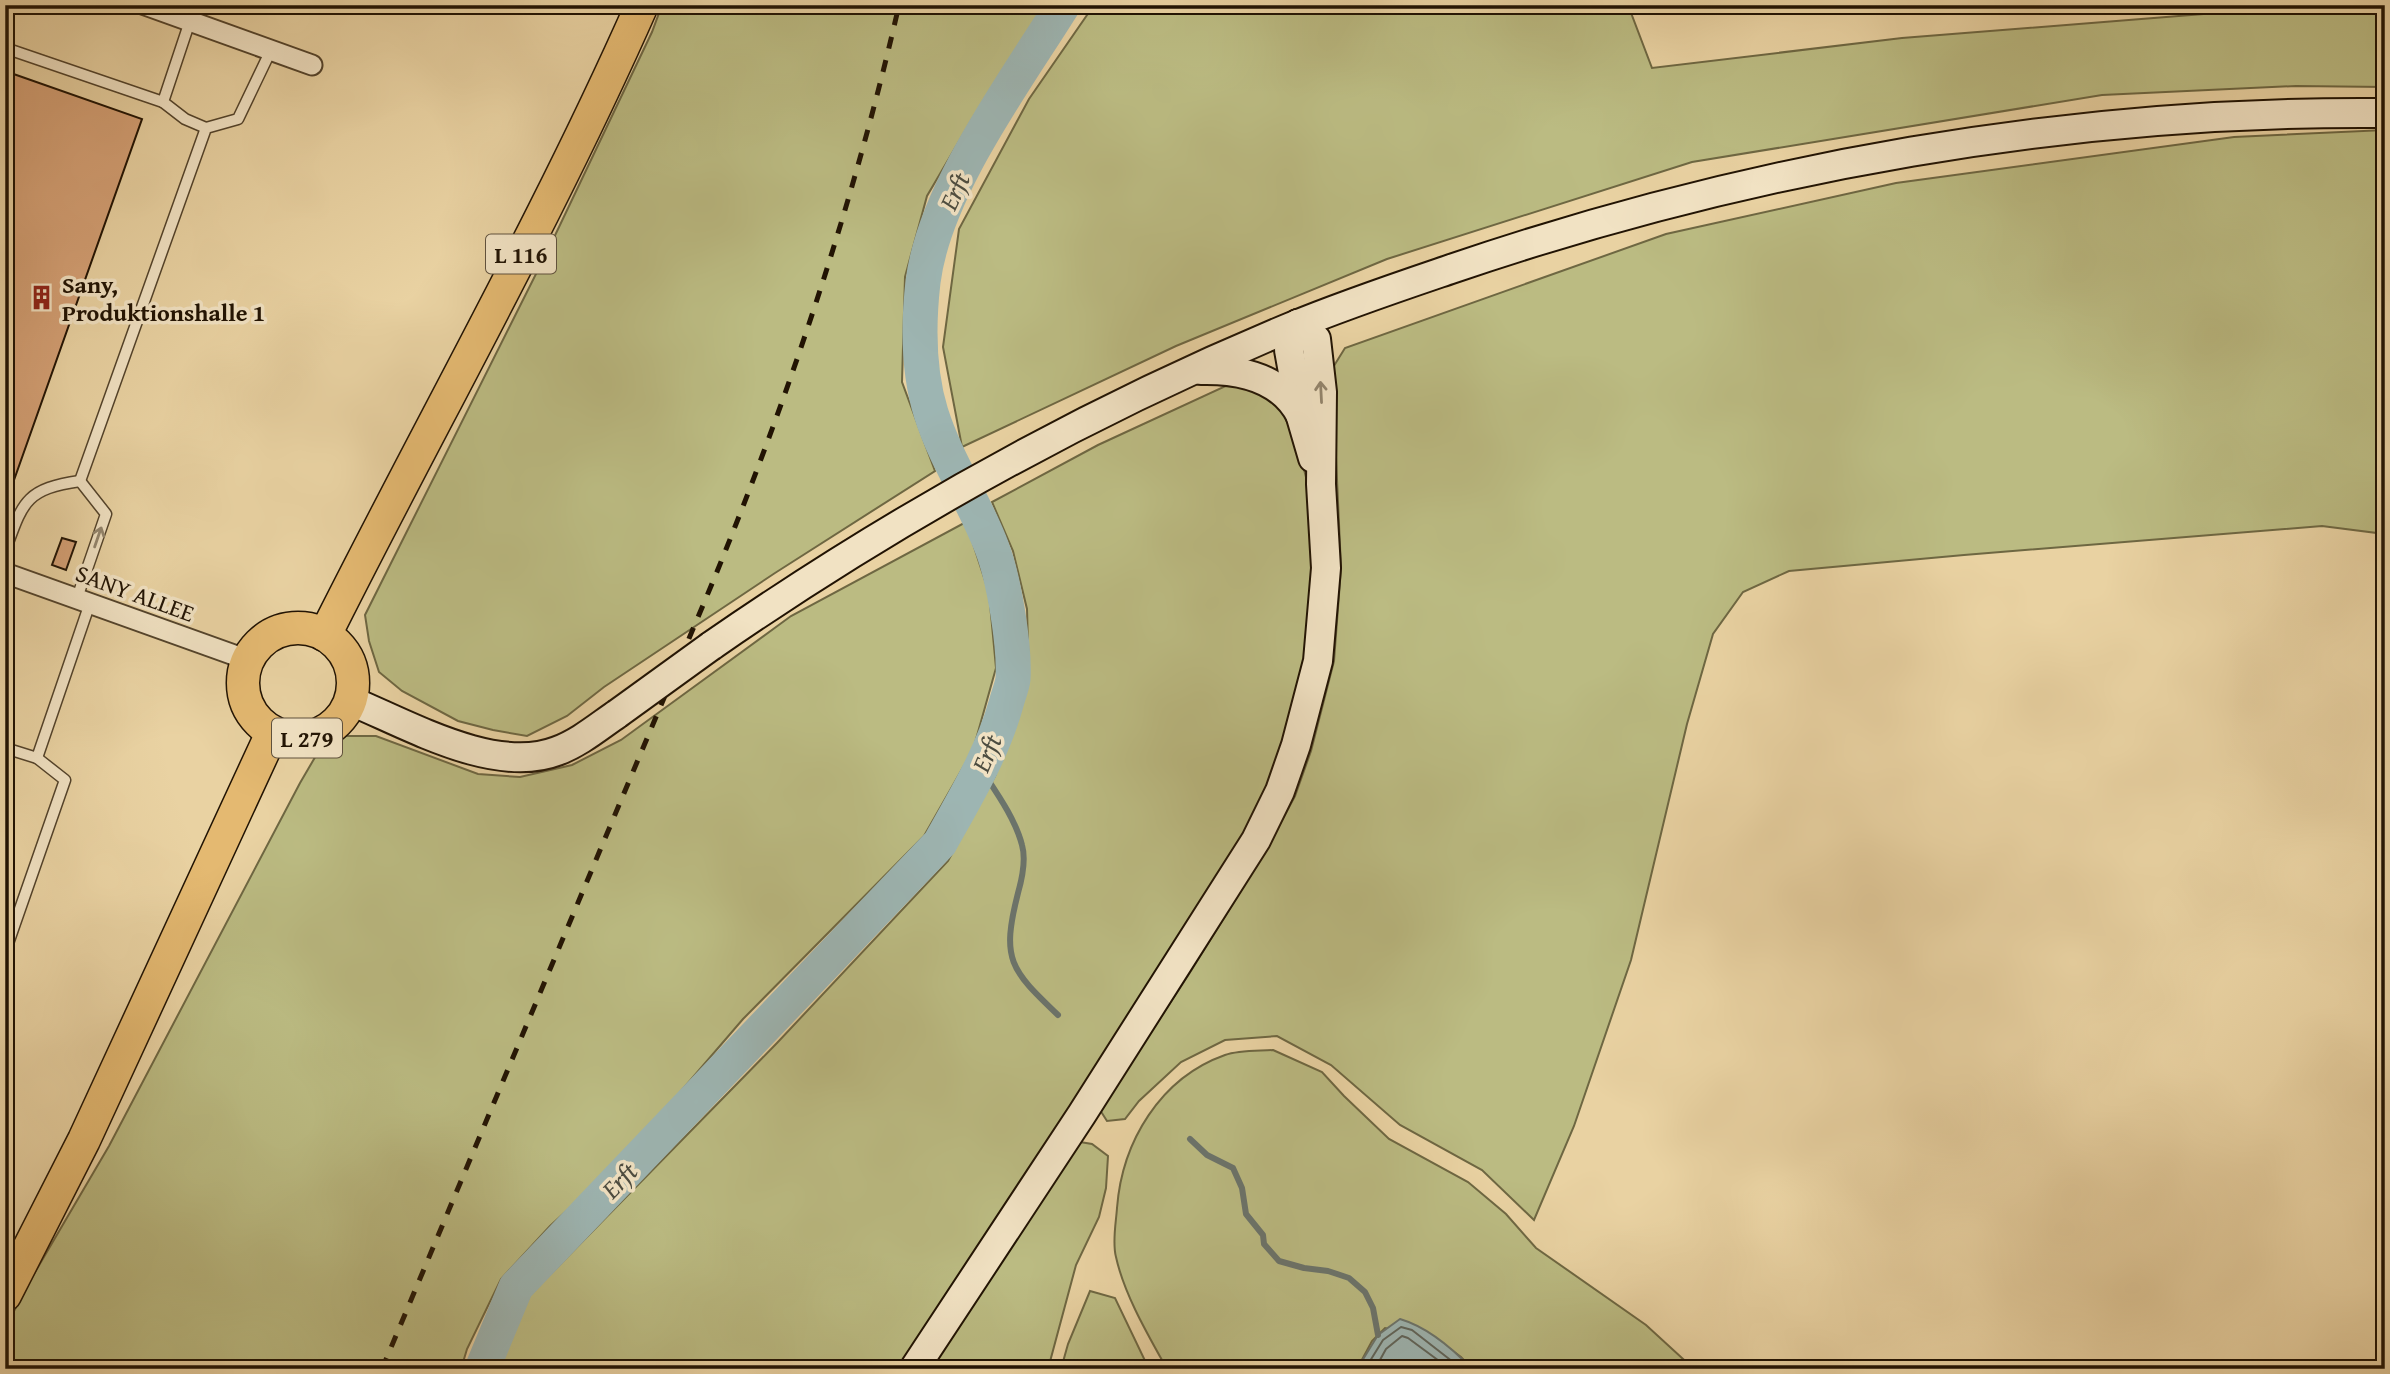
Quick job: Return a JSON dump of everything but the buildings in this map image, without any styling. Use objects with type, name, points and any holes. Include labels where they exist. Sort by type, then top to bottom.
[{"type":"main road","name":"L 116","points":[[325,635],[399,487],[531,236],[642,5]]},
{"type":"main road","points":[[1298,324],[1465,264],[1590,225],[1714,192],[1856,162],[2009,137],[2120,125],[2250,115],[2385,113]]},
{"type":"main road","points":[[1298,324],[1289,350],[1301,417],[1321,484]]},
{"type":"main road","points":[[914,1369],[1082,1114],[1256,840],[1280,791],[1296,745],[1318,661],[1326,568],[1321,484],[1322,392],[1316,339],[1298,324]]},
{"type":"main road","name":"L 279","points":[[351,701],[471,750],[514,758],[534,757],[559,750],[617,714],[768,607],[884,533],[1054,437],[1191,371],[1298,324]]},
{"type":"main road","points":[[1191,371],[1225,371],[1261,379],[1287,395],[1301,417]]},
{"type":"main road","points":[[248,660],[258,645],[272,634],[290,629],[308,629],[325,635]]},
{"type":"main road","name":"L 279","points":[[248,660],[243,676],[244,693],[249,709],[259,722],[272,733],[291,738],[310,738],[328,731],[342,718],[351,701],[354,682],[350,663],[340,647],[325,635]]},
{"type":"main road","name":"L 279","points":[[5,1295],[84,1140],[272,733]]},
{"type":"street","points":[[145,5],[312,65]]},
{"type":"street","name":"SANY ALLEE","points":[[5,573],[248,660]]},
{"type":"lane","points":[[163,102],[190,21]]},
{"type":"lane","points":[[5,47],[163,102],[186,119],[206,128],[237,119],[271,50]]},
{"type":"lane","points":[[80,481],[206,128]]},
{"type":"lane","points":[[5,551],[19,514],[30,497],[53,485],[80,481]]},
{"type":"lane","points":[[37,758],[84,601],[106,514],[80,481]]},
{"type":"lane","points":[[5,748],[37,758],[65,780],[5,952]]},
{"type":"green space","points":[[662,5],[1046,5],[974,116],[927,196],[905,277],[902,382],[935,471],[775,573],[604,687],[567,716],[527,736],[458,721],[402,691],[379,672],[369,641],[365,615],[549,248],[652,32]]},
{"type":"green space","points":[[1094,5],[1628,5],[1652,68],[1902,38],[2241,11],[2257,5],[2385,5],[2385,87],[2296,86],[2102,95],[1692,162],[1387,259],[1176,346],[962,447],[943,347],[959,229],[1029,99]]},
{"type":"green space","points":[[2385,130],[2385,534],[2322,526],[1964,555],[1789,571],[1743,592],[1713,634],[1687,724],[1631,960],[1574,1126],[1534,1220],[1482,1170],[1400,1125],[1331,1065],[1277,1036],[1225,1040],[1181,1062],[1139,1101],[1125,1119],[1107,1121],[1100,1110],[1265,852],[1295,796],[1311,751],[1334,661],[1341,568],[1332,369],[1345,348],[1666,234],[1896,183],[2234,137]]},
{"type":"green space","points":[[1232,383],[1268,395],[1290,415],[1308,485],[1314,573],[1307,657],[1286,741],[1246,835],[1072,1109],[902,1365],[898,1369],[497,1369],[530,1295],[777,1043],[948,861],[995,776],[1029,680],[1027,609],[1013,551],[992,502],[1098,445]]},
{"type":"green space","points":[[966,522],[989,593],[996,668],[973,750],[924,836],[743,1019],[621,1161],[550,1226],[501,1279],[467,1349],[461,1369],[5,1369],[5,1328],[109,1146],[321,747],[346,736],[376,736],[478,774],[520,777],[572,765],[621,740],[791,616]]},
{"type":"green space","points":[[1273,1050],[1322,1072],[1389,1139],[1468,1182],[1506,1214],[1536,1248],[1646,1325],[1694,1369],[1472,1369],[1461,1357],[1435,1338],[1385,1328],[1372,1341],[1357,1369],[1167,1369],[1131,1300],[1115,1251],[1120,1183],[1127,1159],[1148,1115],[1181,1079],[1202,1065],[1225,1055],[1242,1051]]},
{"type":"green space","points":[[1080,1142],[1092,1144],[1108,1156],[1106,1188],[1099,1217],[1076,1265],[1048,1369],[927,1369]]},
{"type":"green space","points":[[1090,1291],[1115,1298],[1149,1369],[1061,1369],[1068,1344]]},
{"type":"water","points":[[1400,1319],[1420,1327],[1439,1340],[1472,1369],[1357,1369],[1378,1335]]},
{"type":"waterway","name":"Erft","points":[[482,1369],[516,1287],[940,843],[993,740],[1013,679],[1008,613],[992,548],[944,448],[931,413],[921,365],[921,299],[930,247],[959,175],[1001,102],[1063,5]]},
{"type":"waterway","points":[[981,769],[1010,815],[1023,851],[1024,863],[1010,934],[1014,962],[1029,986],[1058,1015]]},
{"type":"waterway","points":[[1190,1139],[1207,1155],[1233,1168],[1242,1188],[1246,1214],[1263,1235],[1264,1244],[1279,1261],[1349,1278],[1365,1292],[1373,1308],[1378,1335]]},
{"type":"railway","points":[[382,1369],[714,579],[769,439],[841,224],[899,5]]},
{"type":"place","name":"Sany, Produktionshalle 1","points":[[42,298]]}]
